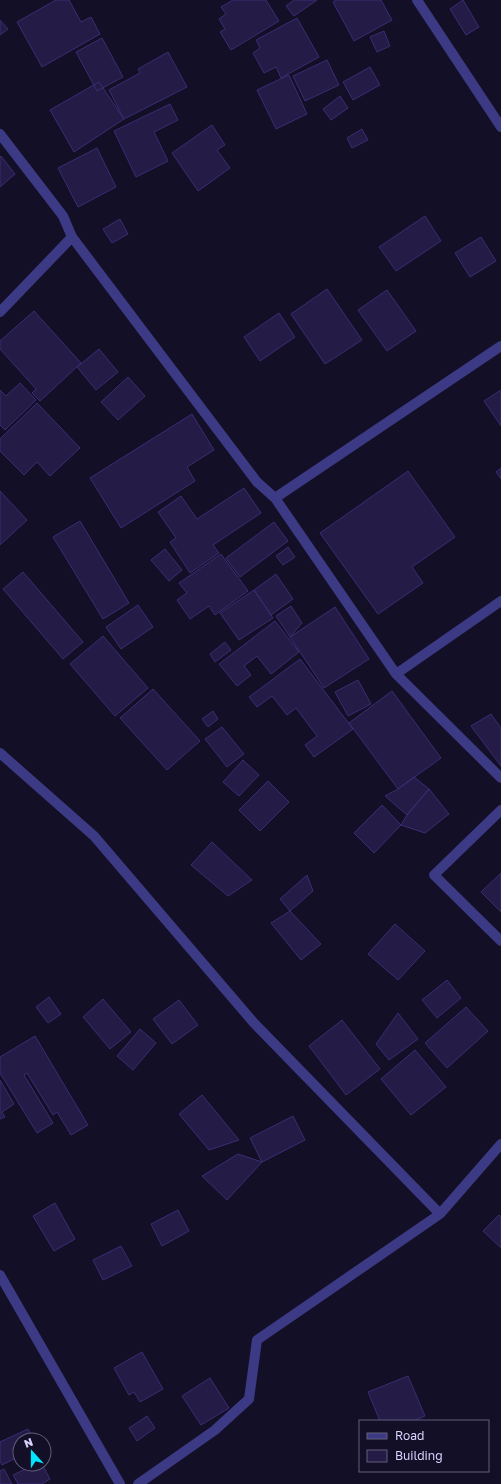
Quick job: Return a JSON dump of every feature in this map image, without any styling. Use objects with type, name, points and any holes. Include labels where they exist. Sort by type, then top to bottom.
[{"type":"street","points":[[417,0],[501,127]]},
{"type":"street","points":[[0,134],[63,216],[72,237],[256,482],[275,498],[396,674],[501,778]]},
{"type":"street","points":[[0,312],[72,237]]},
{"type":"street","points":[[275,498],[501,346]]},
{"type":"street","points":[[396,674],[501,601]]},
{"type":"street","points":[[0,753],[94,836],[254,1023],[440,1214]]},
{"type":"street","points":[[501,810],[434,875],[501,941]]},
{"type":"street","points":[[138,1484],[215,1430],[249,1399],[257,1340],[440,1214],[501,1144]]},
{"type":"street","points":[[0,1275],[120,1484]]},
{"type":"building","points":[[56,0],[69,0],[81,22],[91,17],[100,34],[42,67],[17,22]]},
{"type":"building","points":[[233,0],[266,0],[279,21],[231,50],[220,32],[225,29],[219,19],[226,14],[221,7]]},
{"type":"building","points":[[294,0],[317,0],[294,16],[286,6]]},
{"type":"building","points":[[336,0],[381,0],[392,20],[354,41],[333,2]]},
{"type":"building","points":[[463,0],[479,27],[466,35],[450,9]]},
{"type":"building","points":[[297,18],[319,57],[281,78],[276,67],[264,73],[253,53],[260,48],[256,40]]},
{"type":"building","points":[[0,20],[8,29],[0,35]]},
{"type":"building","points":[[384,31],[390,46],[377,52],[370,37]]},
{"type":"building","points":[[102,38],[123,77],[97,91],[76,52]]},
{"type":"building","points":[[168,52],[187,87],[124,119],[109,90],[140,73],[138,69]]},
{"type":"building","points":[[327,60],[339,85],[305,101],[293,76]]},
{"type":"building","points":[[370,67],[380,85],[353,100],[343,82]]},
{"type":"building","points":[[289,75],[307,114],[276,129],[257,90]]},
{"type":"building","points":[[99,82],[124,119],[74,152],[50,110]]},
{"type":"building","points":[[340,96],[348,108],[331,120],[323,109]]},
{"type":"building","points":[[170,104],[178,120],[154,132],[168,161],[136,177],[114,131]]},
{"type":"building","points":[[212,125],[225,145],[217,150],[230,168],[198,191],[172,153]]},
{"type":"building","points":[[362,129],[368,140],[352,148],[347,138]]},
{"type":"building","points":[[97,148],[116,187],[78,207],[58,168]]},
{"type":"building","points":[[1,156],[15,174],[0,187],[0,157]]},
{"type":"building","points":[[425,216],[441,241],[396,271],[379,247]]},
{"type":"building","points":[[120,219],[128,234],[112,243],[103,229]]},
{"type":"building","points":[[481,237],[496,261],[470,277],[455,253]]},
{"type":"building","points":[[327,289],[362,340],[325,364],[291,314]]},
{"type":"building","points":[[387,290],[416,331],[387,351],[358,310]]},
{"type":"building","points":[[34,311],[81,363],[40,401],[32,393],[36,389],[0,349],[0,341]]},
{"type":"building","points":[[279,313],[295,337],[260,361],[244,337]]},
{"type":"building","points":[[99,349],[118,372],[96,390],[77,367]]},
{"type":"building","points":[[128,377],[145,396],[118,420],[101,402]]},
{"type":"building","points":[[20,383],[36,400],[5,430],[0,425],[0,390],[6,396]]},
{"type":"building","points":[[501,390],[501,426],[484,401]]},
{"type":"building","points":[[37,403],[80,448],[50,476],[37,462],[24,475],[0,451],[0,439]]},
{"type":"building","points":[[192,414],[214,450],[187,467],[195,481],[121,528],[90,478]]},
{"type":"building","points":[[501,468],[501,479],[496,472]]},
{"type":"building","points":[[408,471],[455,537],[412,567],[423,583],[378,614],[320,533]]},
{"type":"building","points":[[244,488],[261,513],[213,545],[219,553],[190,573],[170,542],[176,538],[158,512],[181,496],[197,519]]},
{"type":"building","points":[[0,491],[27,520],[0,545]]},
{"type":"building","points":[[80,521],[129,603],[103,619],[53,537]]},
{"type":"building","points":[[274,522],[288,541],[240,577],[226,558]]},
{"type":"building","points":[[288,547],[295,557],[283,565],[276,556]]},
{"type":"building","points":[[165,549],[182,570],[169,581],[151,560]]},
{"type":"building","points":[[221,554],[248,591],[215,615],[209,606],[190,619],[177,600],[187,593],[179,583]]},
{"type":"building","points":[[23,572],[83,642],[63,659],[3,589]]},
{"type":"building","points":[[276,574],[293,599],[271,615],[254,590]]},
{"type":"building","points":[[254,590],[273,618],[239,640],[220,613]]},
{"type":"building","points":[[138,605],[153,627],[121,649],[106,627]]},
{"type":"building","points":[[291,606],[302,623],[290,637],[276,616]]},
{"type":"building","points":[[335,607],[369,659],[324,688],[290,637]]},
{"type":"building","points":[[275,621],[299,652],[271,674],[257,656],[244,666],[251,675],[237,686],[219,664]]},
{"type":"building","points":[[103,636],[148,688],[115,716],[70,664]]},
{"type":"building","points":[[225,642],[231,650],[215,662],[210,654]]},
{"type":"building","points":[[300,659],[353,729],[314,757],[305,745],[317,736],[296,708],[287,715],[272,696],[257,707],[249,697]]},
{"type":"building","points":[[358,680],[371,704],[348,716],[335,692]]},
{"type":"building","points":[[153,689],[200,741],[167,770],[120,718]]},
{"type":"building","points":[[392,691],[441,758],[398,789],[349,723]]},
{"type":"building","points":[[213,711],[218,719],[208,727],[202,719]]},
{"type":"building","points":[[491,714],[501,728],[501,766],[471,726]]},
{"type":"building","points":[[222,727],[244,754],[227,767],[205,739]]},
{"type":"building","points":[[243,760],[259,775],[239,796],[223,782]]},
{"type":"building","points":[[414,777],[429,789],[407,815],[385,796],[398,789]]},
{"type":"building","points":[[268,781],[289,802],[260,831],[239,810]]},
{"type":"building","points":[[429,789],[449,814],[425,833],[401,825],[407,815]]},
{"type":"building","points":[[382,805],[401,825],[374,853],[354,833]]},
{"type":"building","points":[[212,842],[252,880],[228,896],[191,865]]},
{"type":"building","points":[[501,873],[501,912],[481,892]]},
{"type":"building","points":[[307,875],[313,891],[290,911],[280,899]]},
{"type":"building","points":[[290,911],[321,944],[301,960],[271,923]]},
{"type":"building","points":[[395,924],[425,951],[398,980],[368,954]]},
{"type":"building","points":[[447,980],[461,998],[437,1018],[422,1000]]},
{"type":"building","points":[[49,997],[61,1014],[48,1023],[36,1007]]},
{"type":"building","points":[[103,999],[131,1032],[110,1049],[83,1017]]},
{"type":"building","points":[[179,1000],[198,1025],[172,1044],[153,1019]]},
{"type":"building","points":[[466,1007],[488,1031],[447,1068],[425,1043]]},
{"type":"building","points":[[398,1013],[418,1039],[389,1060],[376,1044]]},
{"type":"building","points":[[342,1020],[380,1069],[346,1095],[309,1046]]},
{"type":"building","points":[[140,1029],[156,1043],[133,1070],[117,1056]]},
{"type":"building","points":[[35,1036],[88,1125],[71,1135],[57,1112],[53,1115],[27,1073],[24,1075],[53,1123],[37,1133],[0,1073],[0,1057]]},
{"type":"building","points":[[415,1050],[446,1087],[411,1115],[381,1079]]},
{"type":"building","points":[[0,1080],[14,1104],[2,1112],[5,1117],[0,1119]]},
{"type":"building","points":[[202,1095],[239,1140],[209,1150],[179,1114]]},
{"type":"building","points":[[293,1116],[305,1140],[262,1162],[250,1138]]},
{"type":"building","points":[[238,1154],[262,1162],[227,1200],[202,1176]]},
{"type":"building","points":[[55,1203],[75,1239],[54,1251],[33,1216]]},
{"type":"building","points":[[178,1210],[189,1231],[162,1246],[151,1224]]},
{"type":"building","points":[[499,1215],[501,1217],[501,1248],[483,1231]]},
{"type":"building","points":[[121,1246],[132,1266],[103,1280],[93,1260]]},
{"type":"building","points":[[142,1352],[163,1389],[140,1402],[134,1392],[129,1395],[114,1368]]},
{"type":"building","points":[[408,1376],[425,1416],[415,1420],[380,1420],[368,1392]]},
{"type":"building","points":[[210,1378],[229,1408],[201,1425],[182,1396]]},
{"type":"building","points":[[147,1416],[155,1428],[137,1441],[129,1428]]},
{"type":"building","points":[[28,1429],[30,1432],[22,1432]]},
{"type":"building","points":[[12,1436],[12,1460],[2,1465],[0,1461],[0,1442]]},
{"type":"building","points":[[4,1469],[12,1484],[0,1484],[0,1471]]},
{"type":"building","points":[[19,1472],[46,1472],[50,1479],[42,1484],[18,1484],[13,1475]]}]
